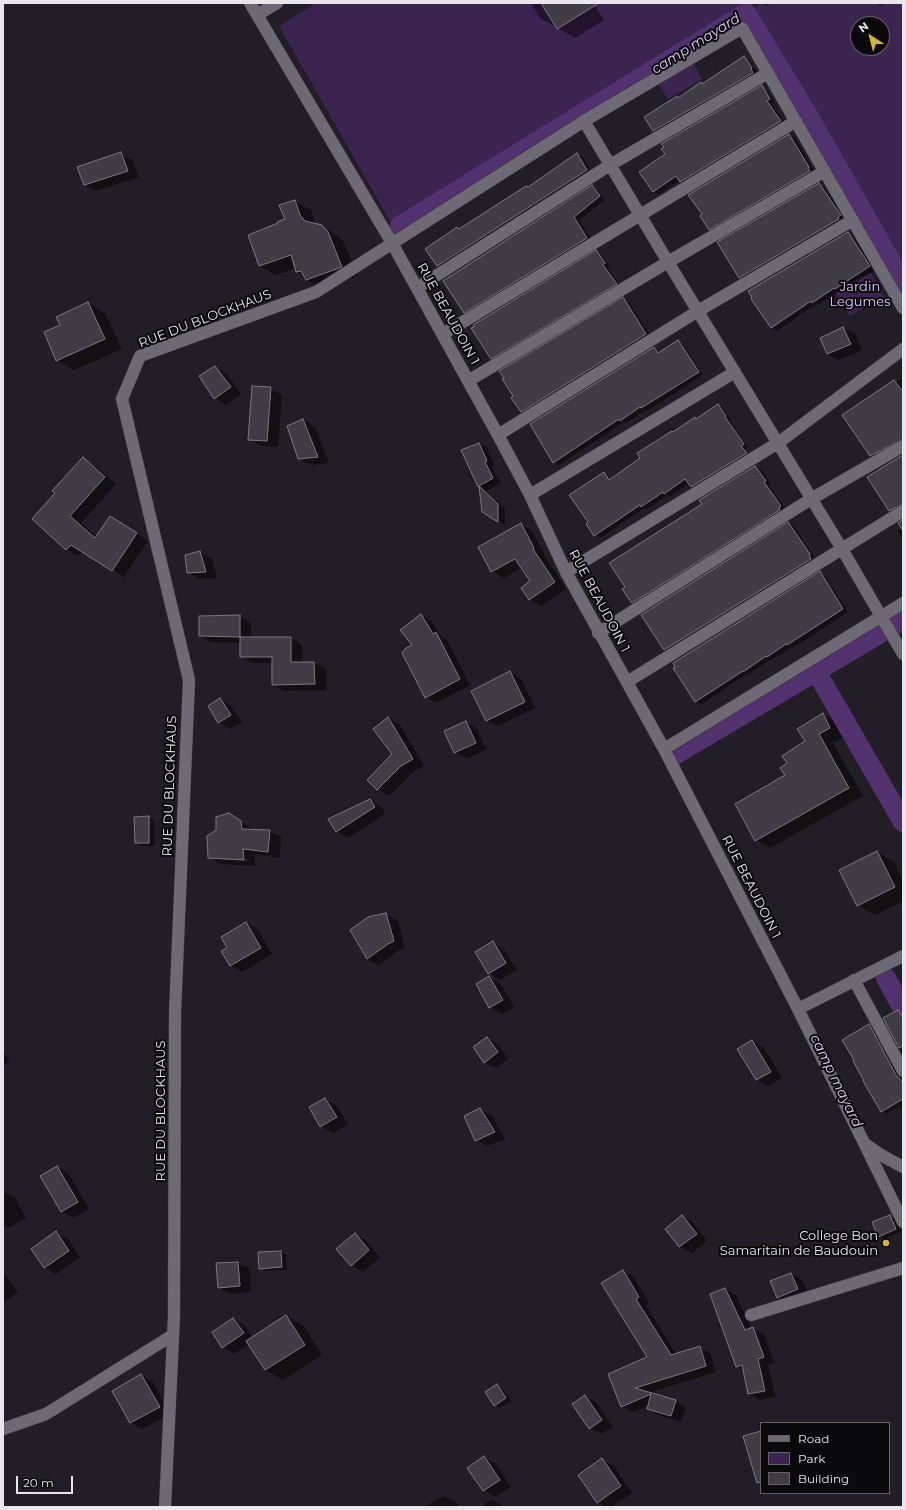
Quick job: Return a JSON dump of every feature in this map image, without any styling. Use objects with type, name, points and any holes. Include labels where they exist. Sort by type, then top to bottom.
[{"type":"street","name":"RUE BEAUDOIN 1","points":[[250,3],[392,243],[498,435],[530,495],[566,572],[598,633],[664,749],[798,1009],[903,1222]]},
{"type":"street","points":[[257,15],[277,3]]},
{"type":"street","name":"RUE DU BLOCKHAUS","points":[[165,1507],[173,1335],[175,1013],[189,680],[122,400],[140,356],[316,292],[584,122],[742,28],[768,73]]},
{"type":"street","points":[[417,288],[610,165],[768,73],[903,308]]},
{"type":"street","points":[[443,334],[796,121]]},
{"type":"street","points":[[584,122],[842,549],[903,654]]},
{"type":"street","points":[[468,381],[825,171]]},
{"type":"street","points":[[498,435],[698,311],[853,220]]},
{"type":"street","points":[[566,572],[778,443],[903,349]]},
{"type":"street","points":[[530,495],[734,372]]},
{"type":"street","points":[[598,633],[811,499],[903,446]]},
{"type":"street","points":[[627,682],[903,512]]},
{"type":"street","points":[[664,749],[886,623],[903,603]]},
{"type":"street","points":[[798,1009],[854,980],[901,960]]},
{"type":"street","points":[[854,980],[903,1071]]},
{"type":"street","points":[[864,1143],[881,1155],[903,1167]]},
{"type":"street","points":[[751,1315],[903,1268]]},
{"type":"street","points":[[3,1429],[46,1414],[173,1335]]},
{"type":"green space","points":[[316,3],[745,3],[749,10],[761,3],[876,3],[880,7],[886,3],[903,3],[903,291],[745,11],[393,226],[279,26]]},
{"type":"green space","points":[[693,63],[702,79],[668,99],[658,84]]},
{"type":"green space","name":"Jardin Legumes","points":[[870,272],[884,296],[849,316],[835,292]]},
{"type":"building","points":[[541,3],[599,3],[557,29]]},
{"type":"building","points":[[744,56],[752,68],[753,73],[653,131],[644,117],[677,96],[678,98],[701,82],[702,84]]},
{"type":"building","points":[[762,85],[770,99],[767,101],[781,121],[680,182],[676,176],[653,192],[639,172],[665,154],[661,149],[664,147],[661,144]]},
{"type":"building","points":[[789,134],[810,171],[709,230],[700,216],[702,214],[688,195]]},
{"type":"building","points":[[121,152],[128,171],[84,185],[77,167]]},
{"type":"building","points":[[577,153],[587,170],[437,266],[425,249],[457,227],[459,229],[526,186],[528,187]]},
{"type":"building","points":[[819,183],[841,215],[838,217],[839,219],[739,278],[717,242]]},
{"type":"building","points":[[592,185],[600,196],[574,217],[587,238],[464,313],[443,281]]},
{"type":"building","points":[[295,200],[300,215],[305,221],[322,225],[328,232],[342,267],[306,280],[301,271],[296,272],[291,255],[259,266],[248,235],[285,219],[279,205]]},
{"type":"building","points":[[848,232],[870,266],[812,303],[811,301],[771,328],[751,299],[752,298],[748,291]]},
{"type":"building","points":[[596,250],[605,263],[603,265],[617,284],[491,359],[471,328],[474,327],[473,325]]},
{"type":"building","points":[[623,297],[646,334],[521,412],[511,398],[513,396],[502,379],[504,378],[499,371]]},
{"type":"building","points":[[88,302],[105,339],[56,361],[44,332],[60,325],[56,317]]},
{"type":"building","points":[[843,327],[851,344],[827,354],[820,338]]},
{"type":"building","points":[[678,340],[699,372],[641,408],[640,407],[620,421],[619,419],[553,463],[530,424],[654,347],[658,353]]},
{"type":"building","points":[[215,366],[231,387],[214,399],[199,376]]},
{"type":"building","points":[[894,380],[903,392],[903,439],[870,456],[842,415]]},
{"type":"building","points":[[252,386],[271,387],[267,441],[248,440]]},
{"type":"building","points":[[718,404],[726,416],[725,417],[744,444],[741,446],[747,453],[691,487],[685,479],[664,494],[663,492],[641,507],[640,505],[594,536],[586,524],[588,522],[569,495],[604,472],[609,480],[640,458],[637,453],[695,417],[696,419]]},
{"type":"building","points":[[303,419],[318,457],[298,459],[287,426]]},
{"type":"building","points":[[479,443],[487,461],[485,462],[493,478],[478,487],[461,450]]},
{"type":"building","points":[[903,455],[903,504],[889,511],[867,477]]},
{"type":"building","points":[[83,457],[105,477],[70,516],[95,538],[110,516],[137,533],[112,571],[71,545],[66,550],[32,519],[55,493],[52,491]]},
{"type":"building","points":[[755,466],[781,506],[779,508],[780,510],[632,603],[622,589],[625,587],[609,563],[702,504],[699,500]]},
{"type":"building","points":[[479,486],[498,504],[498,522],[482,512]]},
{"type":"building","points":[[903,520],[903,531],[898,523]]},
{"type":"building","points":[[788,522],[810,554],[811,559],[664,650],[641,615]]},
{"type":"building","points":[[521,523],[534,548],[533,549],[555,582],[529,600],[521,588],[530,581],[515,559],[491,572],[478,547]]},
{"type":"building","points":[[200,551],[206,572],[187,573],[185,555]]},
{"type":"building","points":[[820,571],[843,609],[695,702],[673,668],[675,667],[673,663]]},
{"type":"building","points":[[421,614],[433,634],[436,632],[460,679],[425,698],[402,653],[406,648],[412,645],[400,630]]},
{"type":"building","points":[[240,615],[240,637],[199,636],[199,616]]},
{"type":"building","points":[[240,637],[291,637],[291,662],[314,662],[315,684],[272,685],[272,657],[240,657]]},
{"type":"building","points":[[510,671],[525,702],[486,721],[471,691]]},
{"type":"building","points":[[220,698],[231,715],[218,723],[208,706]]},
{"type":"building","points":[[823,713],[830,728],[819,734],[849,788],[755,841],[735,804],[785,775],[780,768],[787,763],[782,756],[805,741],[797,729]]},
{"type":"building","points":[[388,717],[413,759],[401,766],[377,790],[367,780],[392,754],[373,729]]},
{"type":"building","points":[[466,721],[476,743],[454,753],[444,731]]},
{"type":"building","points":[[370,799],[375,807],[336,832],[328,819]]},
{"type":"building","points":[[229,813],[241,821],[242,829],[270,830],[268,852],[243,849],[244,860],[208,858],[207,836],[216,830],[216,817]]},
{"type":"building","points":[[149,816],[149,843],[135,843],[134,817]]},
{"type":"building","points":[[877,851],[895,887],[857,906],[839,870]]},
{"type":"building","points":[[386,913],[394,941],[367,959],[350,930],[368,917]]},
{"type":"building","points":[[246,922],[261,948],[230,966],[221,951],[227,948],[221,937]]},
{"type":"building","points":[[493,941],[506,963],[488,974],[475,952]]},
{"type":"building","points":[[489,976],[503,1000],[489,1008],[476,984]]},
{"type":"building","points":[[898,1010],[903,1018],[903,1046],[899,1048],[883,1018]]},
{"type":"building","points":[[869,1024],[896,1075],[903,1082],[903,1099],[881,1112],[842,1040]]},
{"type":"building","points":[[487,1037],[498,1052],[484,1063],[473,1047]]},
{"type":"building","points":[[752,1040],[771,1072],[756,1080],[737,1049]]},
{"type":"building","points":[[325,1098],[337,1117],[320,1127],[309,1107]]},
{"type":"building","points":[[480,1108],[495,1132],[475,1141],[464,1116]]},
{"type":"building","points":[[57,1166],[78,1202],[61,1212],[40,1176]]},
{"type":"building","points":[[682,1215],[697,1234],[679,1247],[665,1229]]},
{"type":"building","points":[[890,1215],[896,1229],[878,1237],[872,1222]]},
{"type":"building","points":[[56,1231],[69,1251],[44,1268],[31,1249]]},
{"type":"building","points":[[355,1233],[369,1250],[351,1266],[336,1249]]},
{"type":"building","points":[[281,1251],[282,1267],[259,1269],[258,1252]]},
{"type":"building","points":[[238,1262],[240,1286],[218,1288],[216,1263]]},
{"type":"building","points":[[623,1270],[639,1297],[636,1299],[671,1355],[700,1346],[706,1366],[635,1388],[676,1400],[671,1416],[647,1409],[651,1394],[621,1407],[608,1374],[647,1357],[601,1283]]},
{"type":"building","points":[[791,1273],[798,1289],[777,1298],[770,1281]]},
{"type":"building","points":[[725,1288],[745,1330],[753,1327],[764,1357],[758,1359],[765,1391],[748,1394],[742,1365],[736,1367],[710,1294]]},
{"type":"building","points":[[286,1315],[305,1345],[265,1370],[246,1341]]},
{"type":"building","points":[[233,1318],[244,1333],[222,1348],[212,1332]]},
{"type":"building","points":[[141,1374],[160,1407],[130,1423],[112,1391]]},
{"type":"building","points":[[497,1384],[506,1398],[494,1406],[485,1392]]},
{"type":"building","points":[[585,1395],[602,1420],[589,1429],[572,1404]]},
{"type":"building","points":[[760,1431],[760,1482],[757,1483],[743,1436]]},
{"type":"building","points":[[484,1456],[500,1480],[483,1491],[467,1468]]},
{"type":"building","points":[[602,1458],[621,1486],[597,1503],[578,1475]]},
{"type":"waterway","name":"camp mayard","points":[[400,226],[746,13],[809,117],[903,283]]},
{"type":"waterway","points":[[673,756],[903,620]]},
{"type":"waterway","points":[[816,671],[903,822]]},
{"type":"waterway","points":[[886,978],[903,1009]]},
{"type":"place","name":"College Bon Samaritain de Baudouin","points":[[886,1243]]}]
